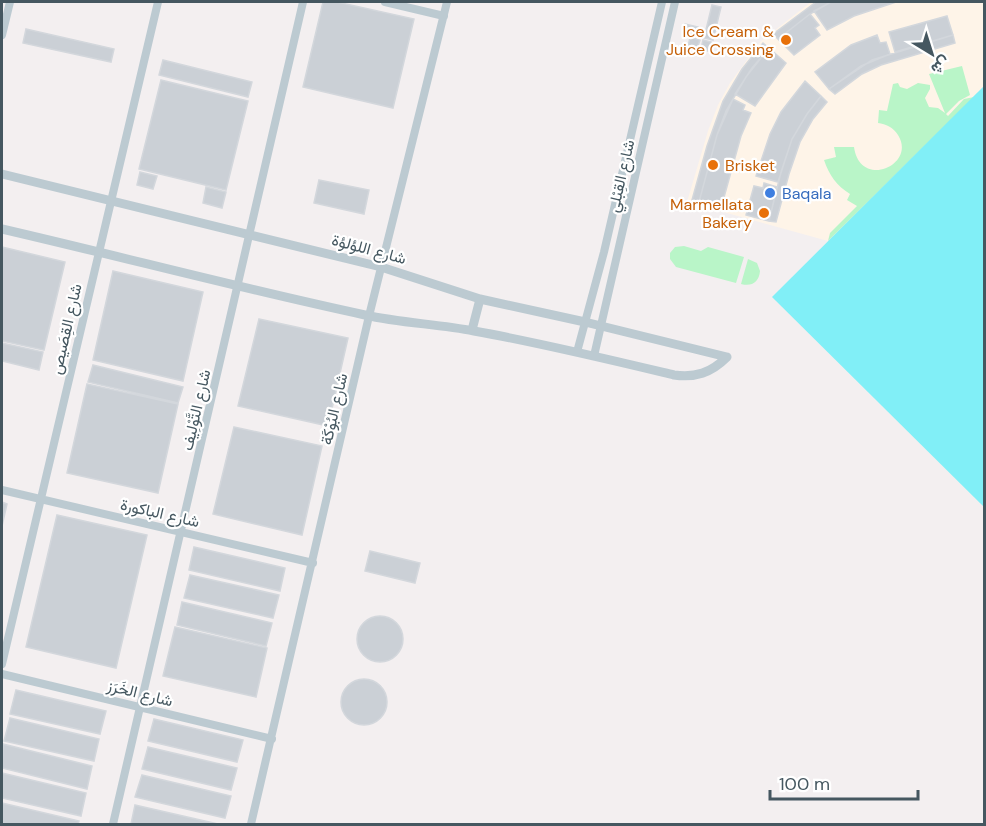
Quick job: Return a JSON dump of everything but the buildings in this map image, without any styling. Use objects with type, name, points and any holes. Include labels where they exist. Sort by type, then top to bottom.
[{"type":"street","points":[[2,35],[10,2]]},
{"type":"street","name":"شارع القِصَيص","points":[[2,664],[42,499],[97,251],[158,2]]},
{"type":"street","name":"شارع التَّوْلِيف","points":[[113,825],[303,2]]},
{"type":"street","points":[[385,2],[444,16]]},
{"type":"street","name":"شارع البُوْكَة","points":[[251,825],[369,316],[447,2]]},
{"type":"street","name":"شارع القِبْلي","points":[[577,352],[604,252],[662,2]]},
{"type":"street","name":"شارع القِبْلي","points":[[594,356],[675,2]]},
{"type":"street","name":"شارع اللؤلؤة","points":[[2,174],[381,267],[480,299],[727,357],[711,369],[691,377],[594,356]]},
{"type":"street","points":[[2,229],[238,288],[369,316],[472,330],[594,356]]},
{"type":"street","points":[[472,330],[480,299]]},
{"type":"street","name":"شارع الباكورة","points":[[2,490],[312,563]]},
{"type":"street","name":"شارع الخَرَز","points":[[2,674],[272,739]]},
{"type":"shaded area","points":[[811,2],[984,2],[984,86],[828,241],[687,202],[708,131],[730,83],[761,41]]},
{"type":"green space","points":[[962,66],[970,95],[959,101],[946,114],[948,116],[964,99],[974,97],[828,241],[830,233],[857,206],[847,200],[850,194],[834,180],[824,160],[836,157],[834,147],[854,147],[858,160],[866,167],[876,170],[894,163],[900,156],[902,146],[898,135],[889,126],[878,123],[879,110],[887,111],[893,84],[898,83],[900,87],[907,89],[918,83],[930,85],[925,98],[929,107],[938,108],[945,113],[929,74]]},
{"type":"green space","points":[[684,246],[701,251],[708,247],[744,257],[736,283],[676,267],[670,259],[670,253],[675,247]]},
{"type":"green space","points":[[748,259],[757,263],[760,271],[756,281],[745,285],[741,284]]},
{"type":"water","points":[[984,86],[984,507],[772,297]]},
{"type":"place","name":"Ice Cream & Juice Crossing","points":[[786,40]]},
{"type":"place","name":"Brisket","points":[[713,165]]},
{"type":"place","name":"Baqala","points":[[770,193]]},
{"type":"place","name":"Marmellata Bakery","points":[[764,213]]}]
